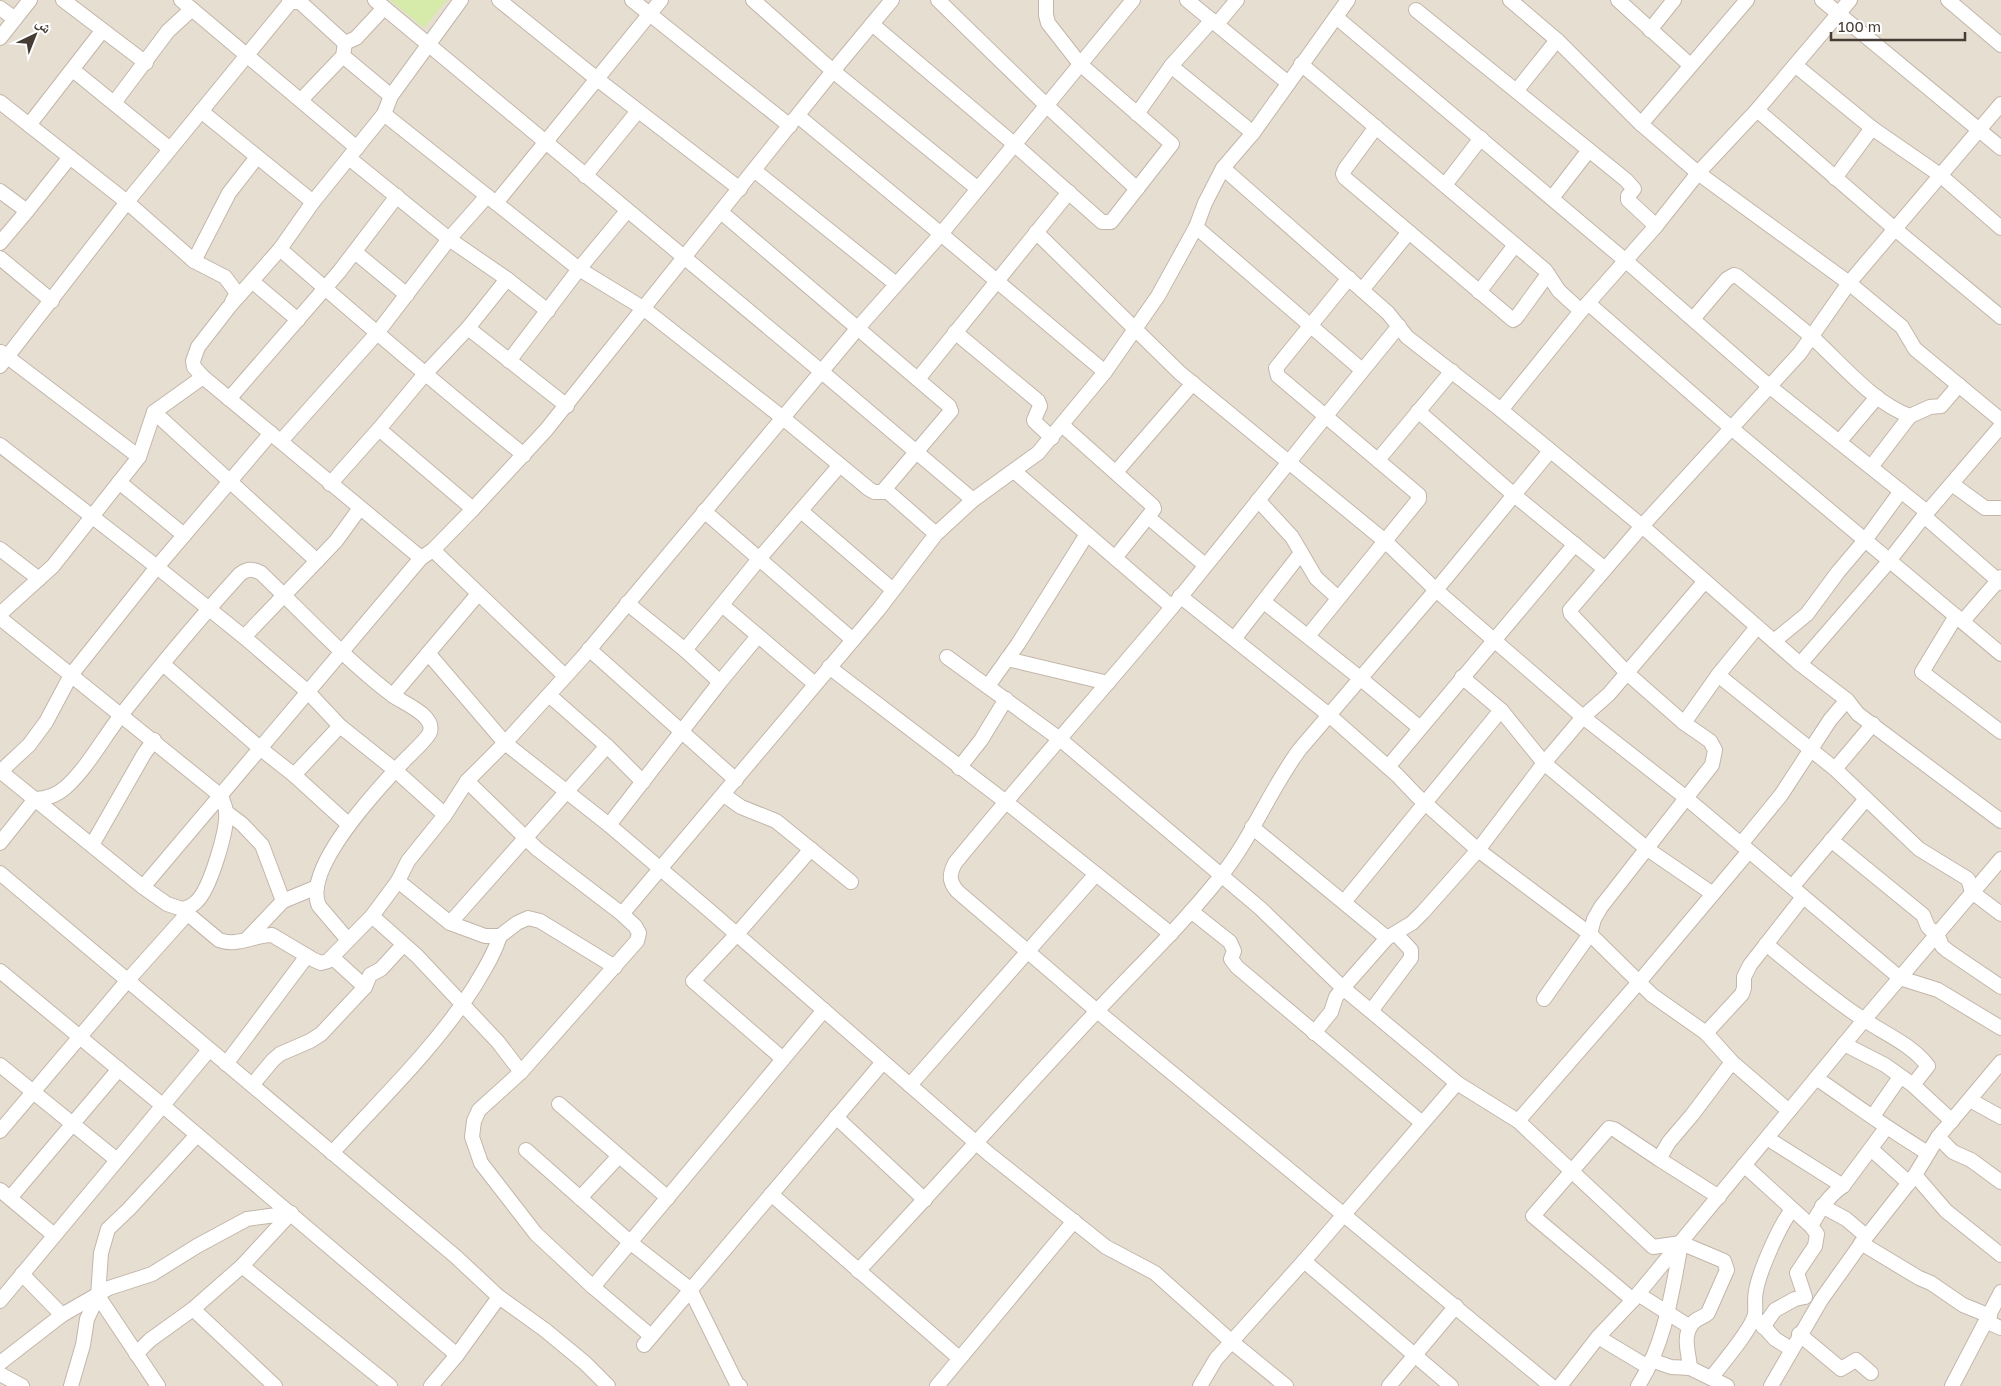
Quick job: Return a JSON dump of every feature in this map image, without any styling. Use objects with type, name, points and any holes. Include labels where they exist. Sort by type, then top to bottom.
[{"type":"street","points":[[0,38],[30,0]]},
{"type":"street","points":[[63,0],[146,63]]},
{"type":"street","points":[[421,558],[229,400],[203,377],[194,367],[193,361],[195,352],[229,308],[280,249],[313,202],[384,114],[391,96],[461,0]]},
{"type":"street","points":[[499,0],[597,79],[740,189]]},
{"type":"street","points":[[632,0],[649,15],[794,121],[941,234],[1105,372]]},
{"type":"street","points":[[661,0],[545,144],[492,200],[449,239],[378,332],[231,481],[184,535],[70,675],[53,710],[40,731],[24,750],[0,771],[143,887],[167,904],[185,912],[219,940],[232,942],[272,935],[320,963],[328,961],[372,916],[398,881],[408,862],[468,782],[589,649],[784,418],[857,328],[941,234],[1014,144],[1048,106],[1133,0]]},
{"type":"street","points":[[753,0],[832,71],[978,189]]},
{"type":"street","points":[[938,0],[1137,189]]},
{"type":"street","points":[[872,24],[1106,223],[1111,222],[1172,144],[1080,64],[1048,23],[1046,0]]},
{"type":"street","points":[[1187,0],[1288,82]]},
{"type":"street","points":[[1137,114],[1171,66],[1237,0]]},
{"type":"street","points":[[622,914],[853,640],[936,534],[973,500],[1038,453],[1105,372],[1158,296],[1196,226],[1205,203],[1223,168],[1253,133],[1348,0]]},
{"type":"street","points":[[1618,0],[1690,65]]},
{"type":"street","points":[[1650,30],[1674,0]]},
{"type":"street","points":[[1822,0],[2001,148]]},
{"type":"street","points":[[1501,410],[1584,307],[1656,226],[1698,173],[1757,110],[1850,0]]},
{"type":"street","points":[[1948,0],[2001,45]]},
{"type":"street","points":[[138,457],[2,358],[52,301],[170,148],[247,57],[291,1],[300,2],[344,50],[391,96]]},
{"type":"street","points":[[143,887],[421,558],[433,550],[474,509],[567,406],[832,71],[872,24],[888,1]]},
{"type":"street","points":[[1517,2],[1641,124],[1698,173],[1849,283],[1902,327],[1915,350],[2001,420]]},
{"type":"street","points":[[1641,124],[1740,2]]},
{"type":"street","points":[[114,103],[146,63],[186,4],[247,57],[301,100],[397,196],[449,239],[507,279],[548,311]]},
{"type":"street","points":[[301,100],[356,38],[379,4],[973,500]]},
{"type":"street","points":[[0,8],[15,19]]},
{"type":"street","points":[[1416,10],[1517,90],[1634,188],[1628,196],[1628,200],[1656,226]]},
{"type":"street","points":[[1336,16],[1626,261],[1769,386],[1901,491],[2000,580],[1960,619],[1922,672],[2001,732]]},
{"type":"street","points":[[29,125],[102,31]]},
{"type":"street","points":[[1517,90],[1557,40]]},
{"type":"street","points":[[1302,64],[1548,274],[1559,291],[1584,307],[1866,539],[2001,654]]},
{"type":"street","points":[[1795,65],[1872,128],[1940,176],[2001,228]]},
{"type":"street","points":[[1171,66],[1253,133]]},
{"type":"street","points":[[73,70],[170,148]]},
{"type":"street","points":[[0,102],[127,202],[194,261],[225,277],[237,293],[229,308]]},
{"type":"street","points":[[1544,999],[1590,934],[1594,920],[1601,907],[1685,797],[1712,765],[1715,756],[1713,746],[1707,738],[1684,722],[1626,673],[1570,612],[1642,526],[1730,427],[1800,353],[1849,283],[2001,104]]},
{"type":"street","points":[[1757,110],[2001,317]]},
{"type":"street","points":[[201,111],[313,202]]},
{"type":"street","points":[[585,176],[638,111]]},
{"type":"street","points":[[384,114],[579,269],[643,308],[784,418],[872,491],[888,492],[936,534]]},
{"type":"street","points":[[1376,127],[1343,174],[1345,178],[1408,232],[1514,320],[1548,274]]},
{"type":"street","points":[[1835,178],[1872,128]]},
{"type":"street","points":[[1445,185],[1481,138]]},
{"type":"street","points":[[1552,198],[1589,150]]},
{"type":"street","points":[[194,261],[229,193],[257,157]]},
{"type":"street","points":[[0,243],[70,158]]},
{"type":"street","points":[[1223,168],[1394,319],[1407,337],[1501,410],[1642,526],[1800,664],[1847,700],[1858,714],[2001,821]]},
{"type":"street","points":[[754,170],[896,284]]},
{"type":"street","points":[[0,191],[26,211]]},
{"type":"street","points":[[918,379],[1069,192]]},
{"type":"street","points":[[229,400],[355,252],[397,196]]},
{"type":"street","points":[[509,361],[626,211]]},
{"type":"street","points":[[721,212],[950,406],[951,411],[883,491]]},
{"type":"street","points":[[1196,226],[1362,370]]},
{"type":"street","points":[[1036,232],[1192,383],[1385,540],[1436,590],[1583,717],[1685,797],[1900,978],[1938,990],[2001,1028]]},
{"type":"street","points":[[1362,290],[1408,232]]},
{"type":"street","points":[[1479,292],[1515,245]]},
{"type":"street","points":[[280,249],[378,332],[424,374],[524,455]]},
{"type":"street","points":[[355,252],[407,295]]},
{"type":"street","points":[[0,258],[52,301]]},
{"type":"street","points":[[1693,319],[1727,279],[1734,275],[1738,276],[1811,337],[1877,397],[1899,412],[1910,416]]},
{"type":"street","points":[[1308,636],[1419,499],[1419,495],[1278,376],[1276,372],[1276,368],[1349,278]]},
{"type":"street","points":[[330,484],[379,429],[424,374],[468,328],[507,279]]},
{"type":"street","points":[[253,282],[298,320]]},
{"type":"street","points":[[1399,326],[1205,566],[1061,740],[955,863],[950,873],[951,884],[1097,1011],[1456,1306],[1550,1386]]},
{"type":"street","points":[[468,328],[567,406]]},
{"type":"street","points":[[956,332],[1038,400],[1040,406],[1034,420],[1052,438]]},
{"type":"street","points":[[1378,460],[1452,371]]},
{"type":"street","points":[[0,1131],[185,912],[196,902],[210,880],[215,866],[226,812],[221,796],[154,740],[70,675],[0,616],[53,566],[138,457],[154,412],[203,377]]},
{"type":"street","points":[[1116,472],[1192,383]]},
{"type":"street","points":[[1871,467],[1910,416],[1930,407],[1941,406],[1959,385]]},
{"type":"street","points":[[1839,442],[1877,397]]},
{"type":"street","points":[[154,412],[317,561]]},
{"type":"street","points":[[1418,412],[1514,495],[1605,569]]},
{"type":"street","points":[[1062,425],[1153,506],[1154,509],[1115,558]]},
{"type":"street","points":[[1800,664],[1890,560],[1926,514],[2001,426]]},
{"type":"street","points":[[379,429],[474,509]]},
{"type":"street","points":[[0,445],[157,567],[244,638],[308,692],[340,726],[395,770],[445,815]]},
{"type":"street","points":[[858,1271],[1097,1011],[1171,934],[1222,875],[1290,762],[1436,590],[1550,450]]},
{"type":"street","points":[[685,650],[840,465]]},
{"type":"street","points":[[1014,472],[1115,558],[1234,639],[1329,715],[1478,850],[1590,934],[1652,994],[1706,1033],[1732,1062],[1789,1111]]},
{"type":"street","points":[[119,482],[184,535]]},
{"type":"street","points":[[1952,484],[1985,508],[2001,508]]},
{"type":"street","points":[[1774,641],[1804,618],[1901,491]]},
{"type":"street","points":[[1258,500],[1287,530],[1316,578],[1338,598]]},
{"type":"street","points":[[244,638],[283,594],[336,541],[360,508]]},
{"type":"street","points":[[704,511],[853,640]]},
{"type":"street","points":[[801,511],[893,590]]},
{"type":"street","points":[[1148,517],[1205,566]]},
{"type":"street","points":[[988,686],[1025,634],[1087,534]]},
{"type":"street","points":[[1388,767],[1575,544]]},
{"type":"street","points":[[0,549],[39,580]]},
{"type":"street","points":[[433,550],[566,676]]},
{"type":"street","points":[[1234,639],[1301,554]]},
{"type":"street","points":[[35,799],[45,799],[65,788],[121,715],[208,609],[245,570],[251,569],[261,573],[342,652],[393,695],[427,717],[430,725],[430,734],[395,770],[349,825],[327,857],[317,887],[316,900],[348,940]]},
{"type":"street","points":[[1314,1033],[1332,1012],[1336,997],[1343,988],[1392,936],[1418,918],[1478,850],[1544,762],[1583,717],[1609,694],[1704,581]]},
{"type":"street","points":[[393,695],[478,594]]},
{"type":"street","points":[[1264,602],[1420,728]]},
{"type":"street","points":[[627,603],[685,650],[720,682]]},
{"type":"street","points":[[722,605],[815,684]]},
{"type":"street","points":[[1684,722],[1718,675],[1757,627]]},
{"type":"street","points":[[609,825],[758,636]]},
{"type":"street","points":[[589,649],[736,780]]},
{"type":"street","points":[[428,653],[505,743],[609,825],[661,869],[977,1143],[1106,1246],[1155,1273],[1232,1342],[1286,1386]]},
{"type":"street","points":[[947,657],[1061,740],[1260,908],[1343,988],[1457,1082],[1518,1121],[1653,1247],[1681,1244],[1724,1261],[1727,1267],[1708,1312],[1704,1317],[1692,1323],[1690,1327],[1686,1342],[1690,1368]]},
{"type":"street","points":[[1007,660],[1108,683]]},
{"type":"street","points":[[163,664],[261,749],[294,774],[349,825]]},
{"type":"street","points":[[828,668],[1006,802],[1171,934]]},
{"type":"street","points":[[1718,675],[1835,769],[1919,849],[1968,879],[1972,892],[2001,914]]},
{"type":"street","points":[[1462,677],[1501,710],[1544,762],[1646,848],[1713,894]]},
{"type":"street","points":[[549,695],[607,746],[644,782]]},
{"type":"street","points":[[959,768],[981,740],[1006,699]]},
{"type":"street","points":[[1518,1121],[1713,894],[1830,720],[1847,700]]},
{"type":"street","points":[[1344,902],[1501,710]]},
{"type":"street","points":[[1835,769],[1873,724]]},
{"type":"street","points":[[294,774],[340,726]]},
{"type":"street","points":[[92,845],[154,740]]},
{"type":"street","points":[[450,923],[607,746]]},
{"type":"street","points":[[468,782],[537,849],[622,914],[635,926],[639,933],[637,940],[615,967],[521,1072],[479,1110],[474,1121],[472,1137],[481,1162],[536,1234],[647,1340],[883,1062]]},
{"type":"street","points":[[724,795],[741,807],[776,821],[850,882]]},
{"type":"street","points":[[0,843],[35,799]]},
{"type":"street","points":[[1792,887],[1866,799]]},
{"type":"street","points":[[226,812],[242,824],[262,845],[283,901]]},
{"type":"street","points":[[1252,827],[1344,902],[1411,950],[1411,958],[1371,1011]]},
{"type":"street","points":[[1831,840],[1921,913],[1928,927],[1936,935],[1942,946],[2001,987]]},
{"type":"street","points":[[783,1060],[693,981],[811,849]]},
{"type":"street","points":[[1560,1386],[1598,1337],[1636,1297],[1681,1244],[1844,1044],[2001,859]]},
{"type":"street","points":[[0,873],[209,1050],[253,1084],[455,1256],[499,1298],[585,1363],[608,1386]]},
{"type":"street","points":[[910,1085],[1096,874]]},
{"type":"street","points":[[398,881],[450,923],[485,936],[500,936]]},
{"type":"street","points":[[246,940],[283,901],[317,887]]},
{"type":"street","points":[[1706,1033],[1742,994],[1746,972],[1803,896]]},
{"type":"street","points":[[1191,911],[1230,942],[1234,950],[1231,959],[1237,967],[1421,1122]]},
{"type":"street","points":[[372,916],[417,956],[498,1042],[521,1072]]},
{"type":"street","points":[[332,1153],[408,1073],[462,1004],[495,952],[500,936],[513,926],[528,918],[540,921],[615,967]]},
{"type":"street","points":[[1766,944],[1864,1020],[1899,1040],[1928,1066],[1913,1085]]},
{"type":"street","points":[[253,1084],[280,1054],[310,1041],[320,1034],[365,987],[370,974],[381,969],[403,945]]},
{"type":"street","points":[[226,1064],[307,956]]},
{"type":"street","points":[[332,957],[365,987]]},
{"type":"street","points":[[0,971],[162,1105],[457,1355]]},
{"type":"street","points":[[593,1287],[824,1010]]},
{"type":"street","points":[[1844,1044],[1885,1066],[1913,1085],[1952,1121]]},
{"type":"street","points":[[0,1300],[209,1050]]},
{"type":"street","points":[[1658,1160],[1669,1142],[1732,1062]]},
{"type":"street","points":[[0,1065],[117,1160]]},
{"type":"street","points":[[1772,1386],[1791,1348],[1817,1305],[1863,1240],[1912,1179],[1938,1137],[1999,1068]]},
{"type":"street","points":[[54,1235],[5,1194],[73,1124],[119,1070]]},
{"type":"street","points":[[1873,1116],[1900,1077]]},
{"type":"street","points":[[1816,1078],[1873,1116],[1886,1128],[1928,1153]]},
{"type":"street","points":[[1200,1386],[1216,1359],[1304,1261],[1457,1082]]},
{"type":"street","points":[[1970,1100],[2001,1117]]},
{"type":"street","points":[[559,1104],[668,1198]]},
{"type":"street","points":[[836,1117],[925,1200]]},
{"type":"street","points":[[1690,1327],[1667,1312],[1636,1297],[1533,1216],[1609,1128],[1617,1131],[1658,1160],[1719,1197]]},
{"type":"street","points":[[1811,1226],[1822,1206],[1842,1186],[1886,1128]]},
{"type":"street","points":[[71,1386],[83,1345],[87,1319],[98,1296],[101,1253],[108,1229],[197,1135]]},
{"type":"street","points":[[1938,1137],[1953,1152],[1971,1160],[2001,1182]]},
{"type":"street","points":[[1767,1138],[1842,1186]]},
{"type":"street","points":[[1871,1149],[1912,1179],[1946,1211],[2001,1255]]},
{"type":"street","points":[[526,1150],[631,1243],[690,1289],[737,1384],[740,1386]]},
{"type":"street","points":[[580,1198],[619,1156]]},
{"type":"street","points":[[1744,1165],[1818,1234],[1811,1254],[1805,1259],[1797,1273],[1805,1297],[1817,1305]]},
{"type":"street","points":[[771,1194],[959,1358]]},
{"type":"street","points":[[1822,1206],[1846,1219],[1863,1240],[1918,1278],[1931,1283],[2001,1328]]},
{"type":"street","points":[[1791,1348],[1776,1339],[1759,1321],[1756,1291],[1769,1253],[1792,1210]]},
{"type":"street","points":[[136,1354],[150,1340],[193,1310],[242,1266],[291,1214]]},
{"type":"street","points":[[0,1363],[62,1315],[109,1288],[152,1274],[196,1246],[247,1219],[291,1214]]},
{"type":"street","points":[[937,1386],[1074,1221]]},
{"type":"street","points":[[1638,1386],[1650,1363],[1667,1312],[1681,1244]]},
{"type":"street","points":[[1304,1261],[1451,1386]]},
{"type":"street","points":[[242,1266],[390,1386]]},
{"type":"street","points":[[22,1274],[62,1315]]},
{"type":"street","points":[[1952,1386],[2001,1292]]},
{"type":"street","points":[[98,1296],[158,1386]]},
{"type":"street","points":[[1598,1337],[1650,1363],[1690,1368],[1719,1383],[1735,1348],[1759,1321],[1795,1299],[1805,1297]]},
{"type":"street","points":[[431,1386],[457,1355],[499,1298]]},
{"type":"street","points":[[1389,1386],[1456,1306]]},
{"type":"street","points":[[193,1310],[275,1386]]},
{"type":"street","points":[[1799,1334],[1841,1369],[1856,1360],[1870,1373]]},
{"type":"street","points":[[0,1374],[22,1386]]},
{"type":"shaded area","points":[[0,0],[2001,0],[2001,1386],[0,1386]]},
{"type":"green space","points":[[390,0],[447,0],[424,28]]}]
